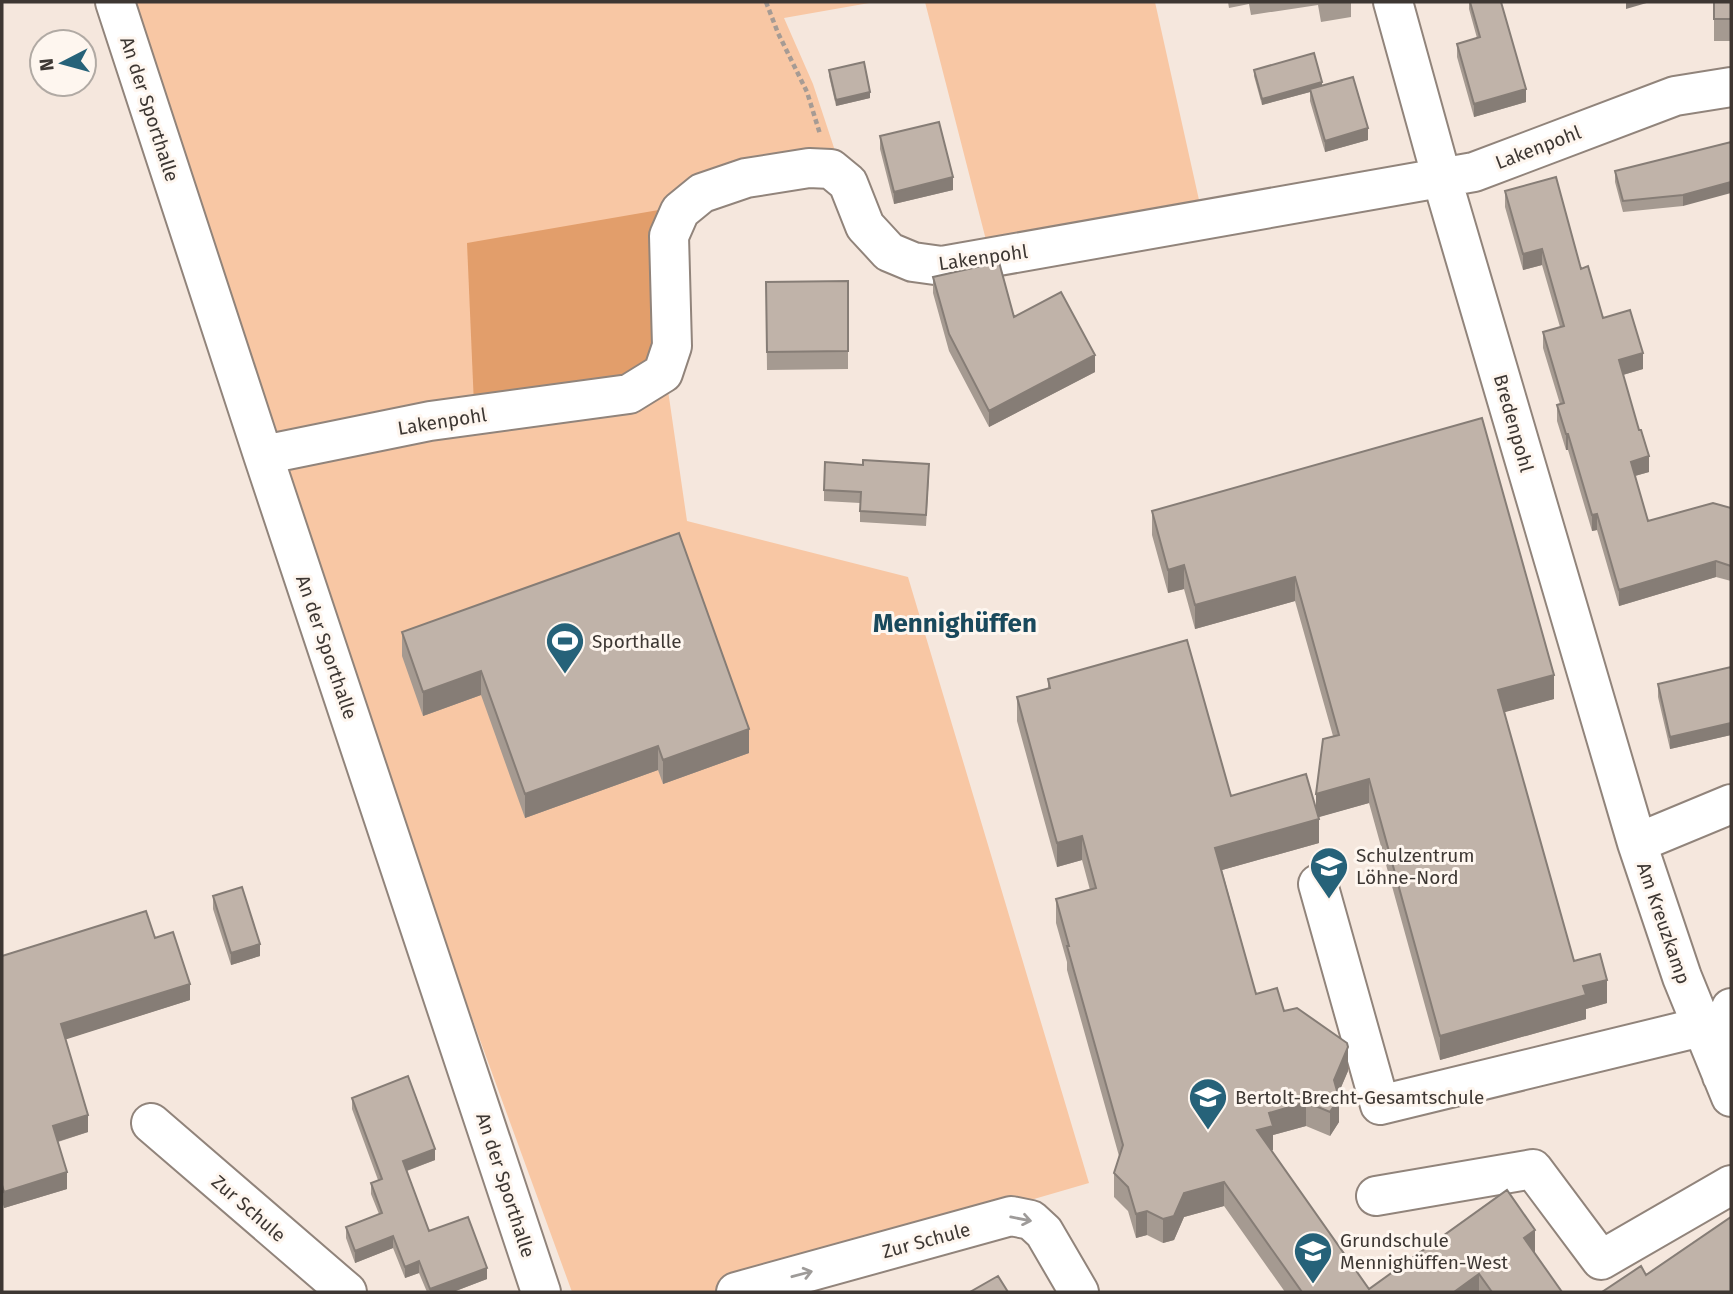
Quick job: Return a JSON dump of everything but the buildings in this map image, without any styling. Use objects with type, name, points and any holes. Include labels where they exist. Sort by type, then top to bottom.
[{"type":"street","name":"An der Sporthalle","points":[[115,2],[541,1292]]},
{"type":"street","name":"Bredenpohl","points":[[1393,2],[1442,179],[1637,843]]},
{"type":"street","name":"Lakenpohl","points":[[263,455],[430,421],[629,394],[663,373],[672,346],[669,236],[680,211],[702,193],[746,178],[809,168],[831,169],[848,183],[866,226],[889,251],[913,262],[942,266],[1474,172],[1675,96],[1731,87]]},
{"type":"street","name":"Am Kreuzkamp","points":[[1727,1088],[1716,1017],[1682,977],[1637,843],[1731,804]]},
{"type":"street","points":[[1318,884],[1380,1105],[1716,1017]]},
{"type":"street","name":"Zur Schule","points":[[151,1123],[347,1292]]},
{"type":"street","points":[[1377,1196],[1533,1168],[1601,1260],[1731,1185]]},
{"type":"street","name":"Zur Schule","points":[[736,1292],[1011,1216],[1031,1220],[1044,1232],[1079,1292]]},
{"type":"path","points":[[766,2],[807,92],[831,169]]},
{"type":"shaded area","points":[[130,2],[875,2],[784,18],[813,84],[839,163],[700,186],[662,349],[687,521],[908,577],[1089,1183],[713,1292],[572,1292],[376,755]]},
{"type":"shaded area","points":[[925,2],[1155,2],[1201,209],[987,244]]},
{"type":"shaded area","points":[[676,207],[653,370],[474,405],[467,243]]},
{"type":"place","name":"Sporthalle","points":[[565,675]]},
{"type":"place","name":"Schulzentrum Löhne-Nord","points":[[1329,900]]},
{"type":"place","name":"Bertolt-Brecht-Gesamtschule","points":[[1208,1131]]},
{"type":"place","name":"Grundschule Mennighüffen-West","points":[[1313,1285]]},
{"type":"district","name":"Mennighüffen","points":[[955,623]]}]
